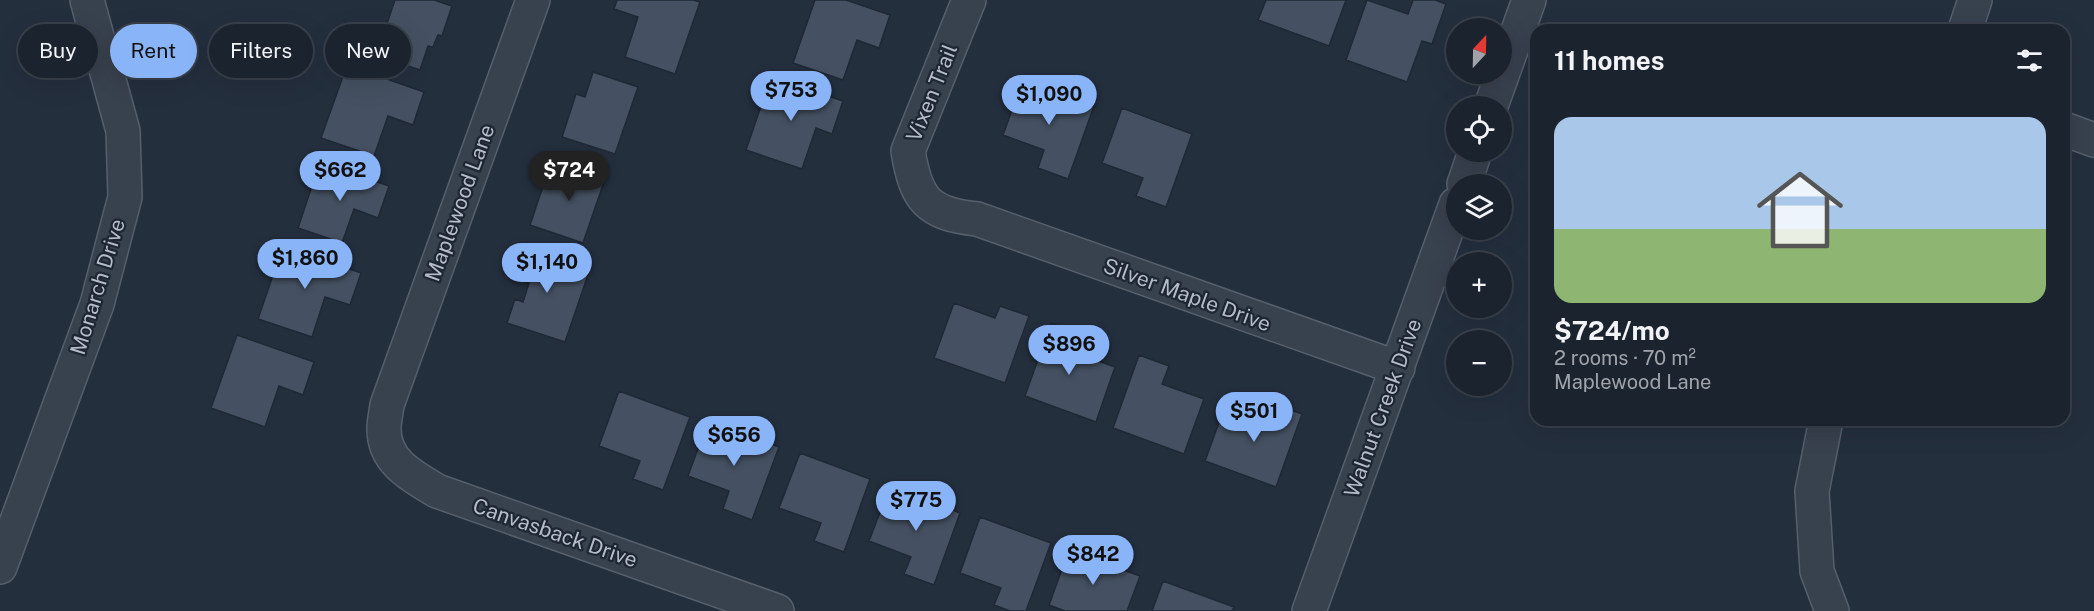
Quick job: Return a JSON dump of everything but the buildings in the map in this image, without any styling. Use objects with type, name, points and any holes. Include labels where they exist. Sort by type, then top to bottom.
[{"type":"street","name":"Monarch Drive","points":[[0,567],[97,304],[125,197],[123,131],[87,0]]},
{"type":"street","name":"Maplewood Lane","points":[[387,405],[533,0]]},
{"type":"street","name":"Vixen Trail","points":[[969,0],[908,151],[912,174],[925,201],[951,216],[977,219]]},
{"type":"street","points":[[1495,96],[1529,0]]},
{"type":"street","points":[[1967,24],[1975,0]]},
{"type":"street","points":[[2070,131],[2094,140]]},
{"type":"street","name":"Silver Maple Drive","points":[[977,219],[1398,369]]},
{"type":"street","name":"Walnut Creek Drive","points":[[1309,611],[1446,232]]},
{"type":"street","name":"Canvasback Drive","points":[[387,405],[384,429],[389,453],[406,472],[437,491],[777,611]]},
{"type":"street","points":[[1825,426],[1812,491],[1817,571],[1832,611]]}]
